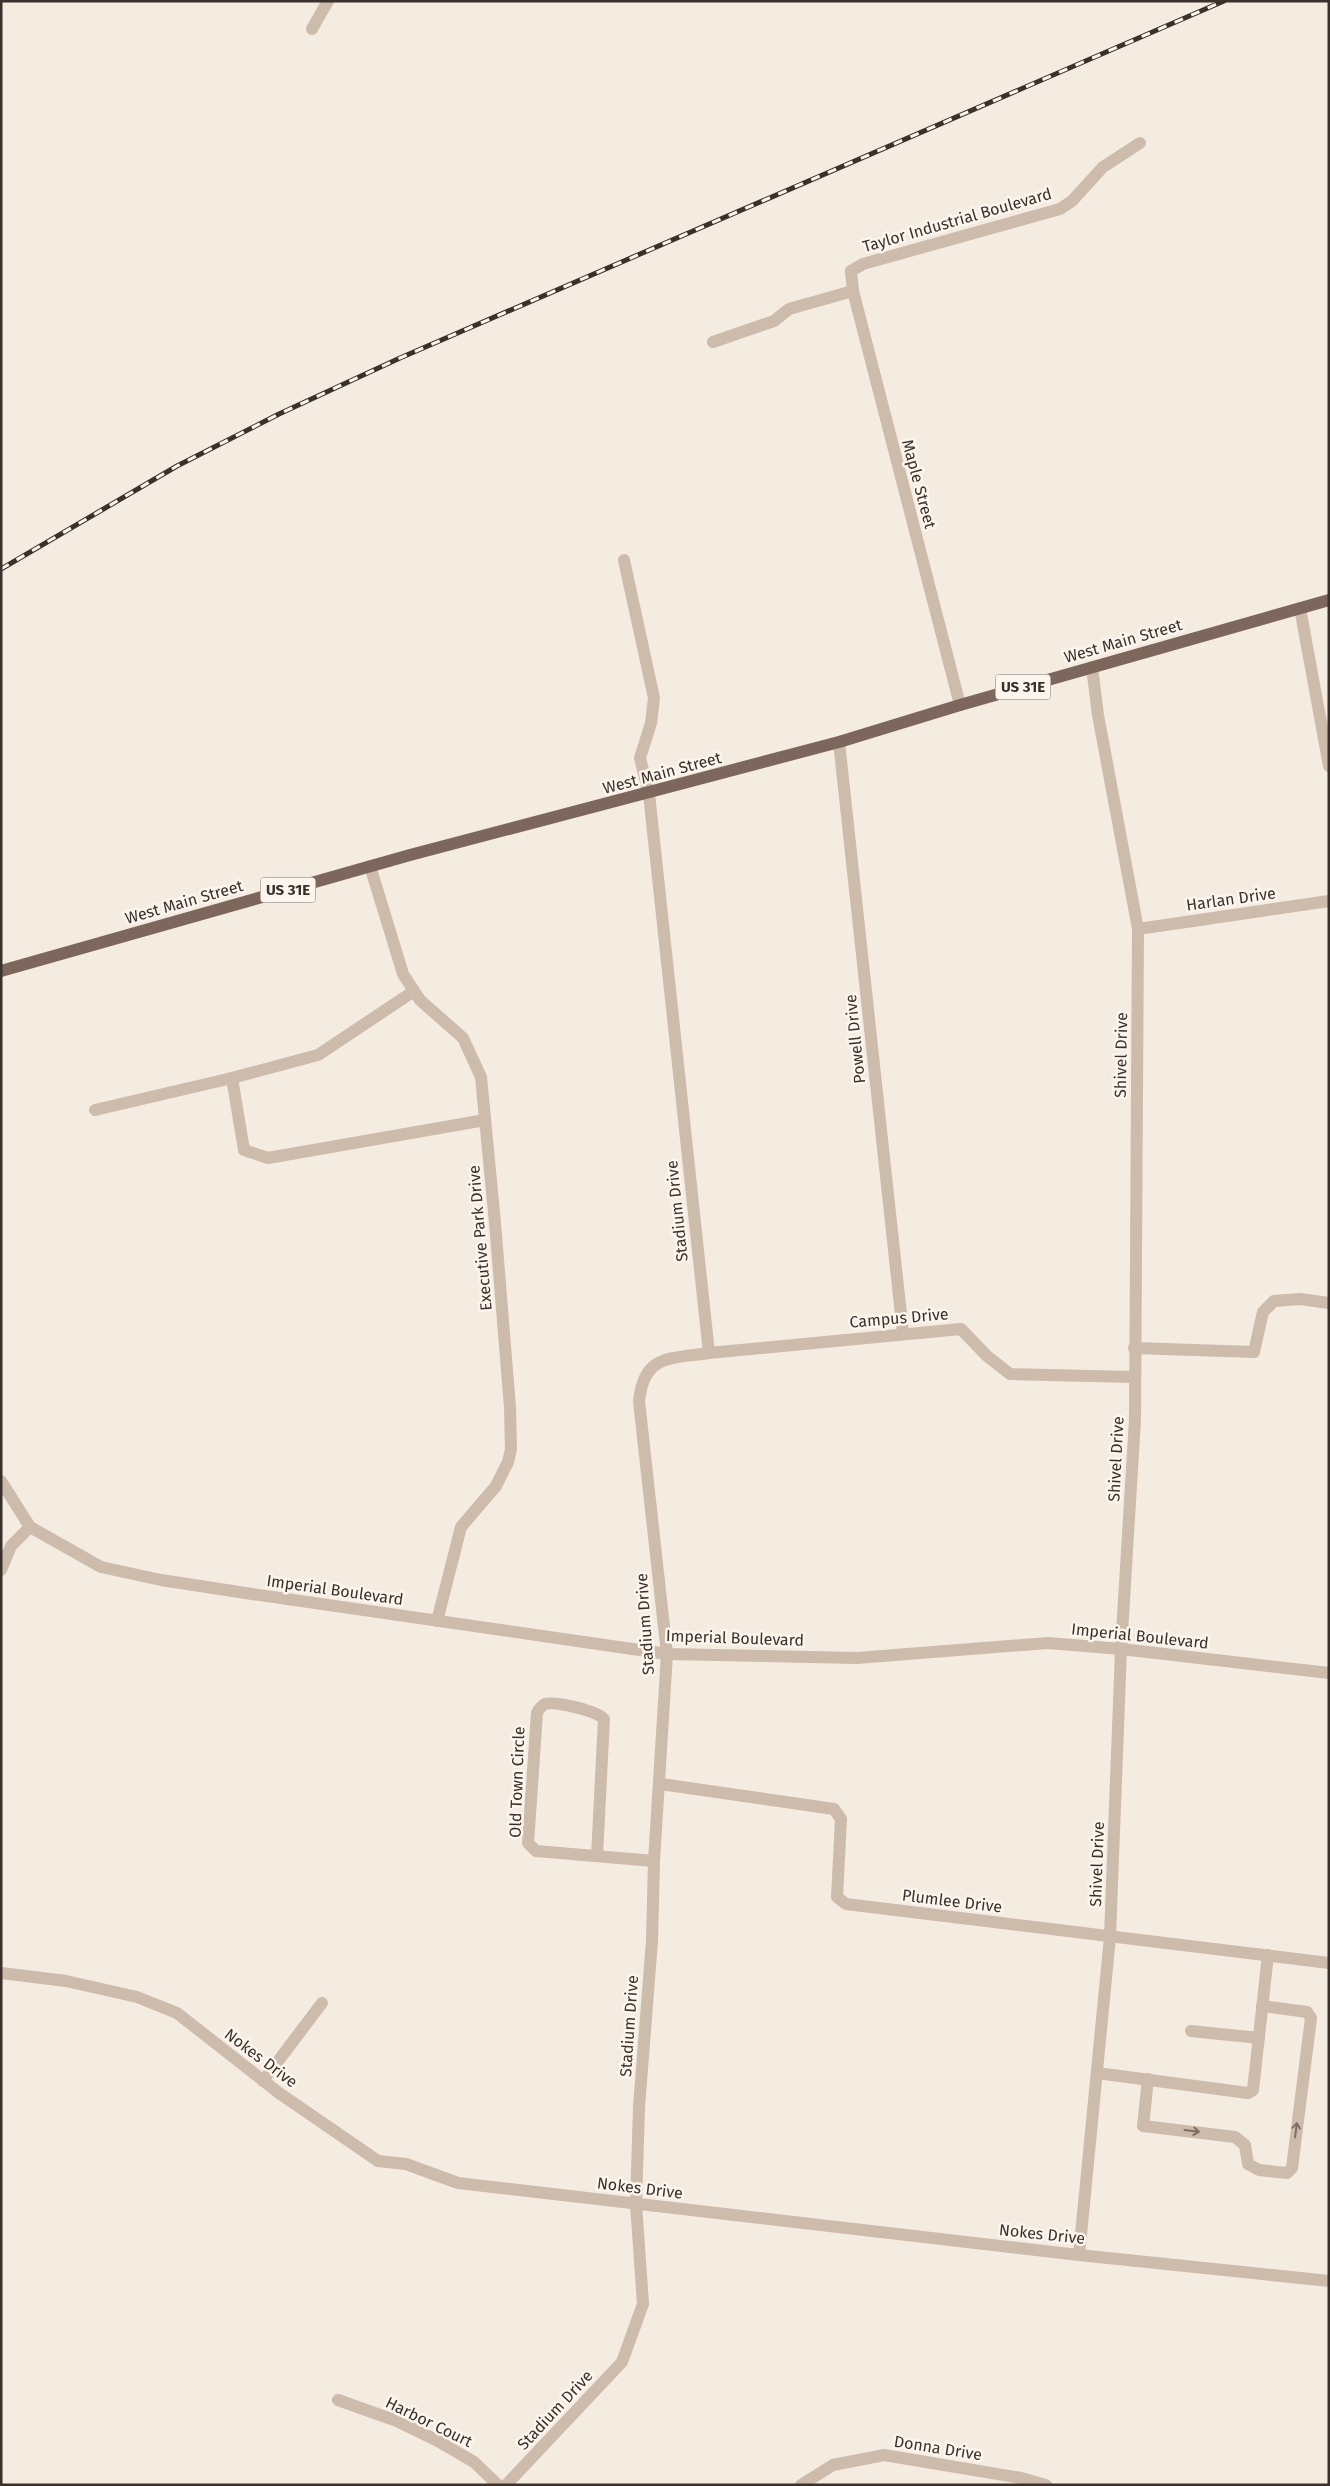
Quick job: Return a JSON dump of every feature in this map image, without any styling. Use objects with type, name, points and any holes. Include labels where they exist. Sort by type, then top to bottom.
[{"type":"main road","name":"West Main Street","points":[[1,970],[370,866],[649,794],[839,742],[960,705],[1329,600]]},
{"type":"street","points":[[312,29],[328,1]]},
{"type":"street","name":"Taylor Industrial Boulevard","points":[[851,270],[863,264],[1060,209],[1072,201],[1103,167],[1140,143]]},
{"type":"street","name":"Maple Street","points":[[851,270],[853,291],[960,705]]},
{"type":"street","points":[[713,342],[774,321],[789,309],[853,291]]},
{"type":"street","name":"Stadium Drive","points":[[506,2485],[622,2362],[643,2304],[636,2204],[639,2107],[652,1941],[654,1861],[661,1784],[667,1654],[639,1401],[641,1383],[646,1372],[655,1365],[669,1360],[709,1353],[649,794],[640,758],[650,723],[654,698],[624,560]]},
{"type":"street","points":[[1300,608],[1329,766]]},
{"type":"street","name":"Shivel Drive","points":[[1079,2255],[1110,1936],[1121,1649],[1135,1420],[1138,929],[1098,716],[1092,667]]},
{"type":"street","name":"Powell Drive","points":[[839,742],[904,1333]]},
{"type":"street","name":"Executive Park Drive","points":[[370,866],[403,974],[420,1000],[462,1038],[481,1077],[485,1120],[512,1439],[508,1462],[496,1486],[461,1527],[437,1621]]},
{"type":"street","name":"Harlan Drive","points":[[1138,929],[1329,901]]},
{"type":"street","points":[[95,1110],[232,1078],[318,1055],[414,991]]},
{"type":"street","points":[[232,1078],[244,1150],[268,1158],[485,1120]]},
{"type":"street","points":[[1134,1348],[1254,1352],[1263,1312],[1274,1301],[1300,1299],[1329,1302]]},
{"type":"street","name":"Campus Drive","points":[[709,1353],[961,1328],[987,1356],[1010,1374],[1134,1377]]},
{"type":"street","name":"Imperial Boulevard","points":[[1,1481],[30,1528],[100,1567],[161,1580],[437,1621],[667,1654],[857,1658],[1048,1642],[1329,1673]]},
{"type":"street","points":[[1,1570],[11,1546],[30,1528]]},
{"type":"street","name":"Old Town Circle","points":[[597,1856],[604,1720],[599,1714],[559,1704],[546,1704],[540,1707],[537,1713],[528,1843],[536,1851],[654,1861]]},
{"type":"street","name":"Plumlee Drive","points":[[661,1784],[834,1809],[841,1819],[837,1897],[846,1904],[1329,1963]]},
{"type":"street","points":[[1097,2073],[1248,2093],[1253,2090],[1268,1955]]},
{"type":"street","name":"Nokes Drive","points":[[1,1973],[75,1983],[137,1997],[177,2013],[263,2081],[378,2161],[406,2164],[458,2183],[1079,2255],[1329,2280]]},
{"type":"street","points":[[263,2081],[322,2003]]},
{"type":"street","points":[[1148,2080],[1143,2126],[1235,2137],[1245,2145],[1248,2164],[1259,2170],[1287,2173],[1290,2171],[1311,2018],[1306,2012],[1262,2006]]},
{"type":"street","points":[[1191,2031],[1259,2038]]},
{"type":"street","name":"Harbor Court","points":[[338,2400],[397,2421],[438,2441],[474,2462],[498,2485]]},
{"type":"street","name":"Donna Drive","points":[[801,2485],[833,2465],[884,2455],[1021,2478],[1046,2485]]},
{"type":"railway","points":[[1,569],[177,466],[279,414],[400,358],[1224,1]]}]
